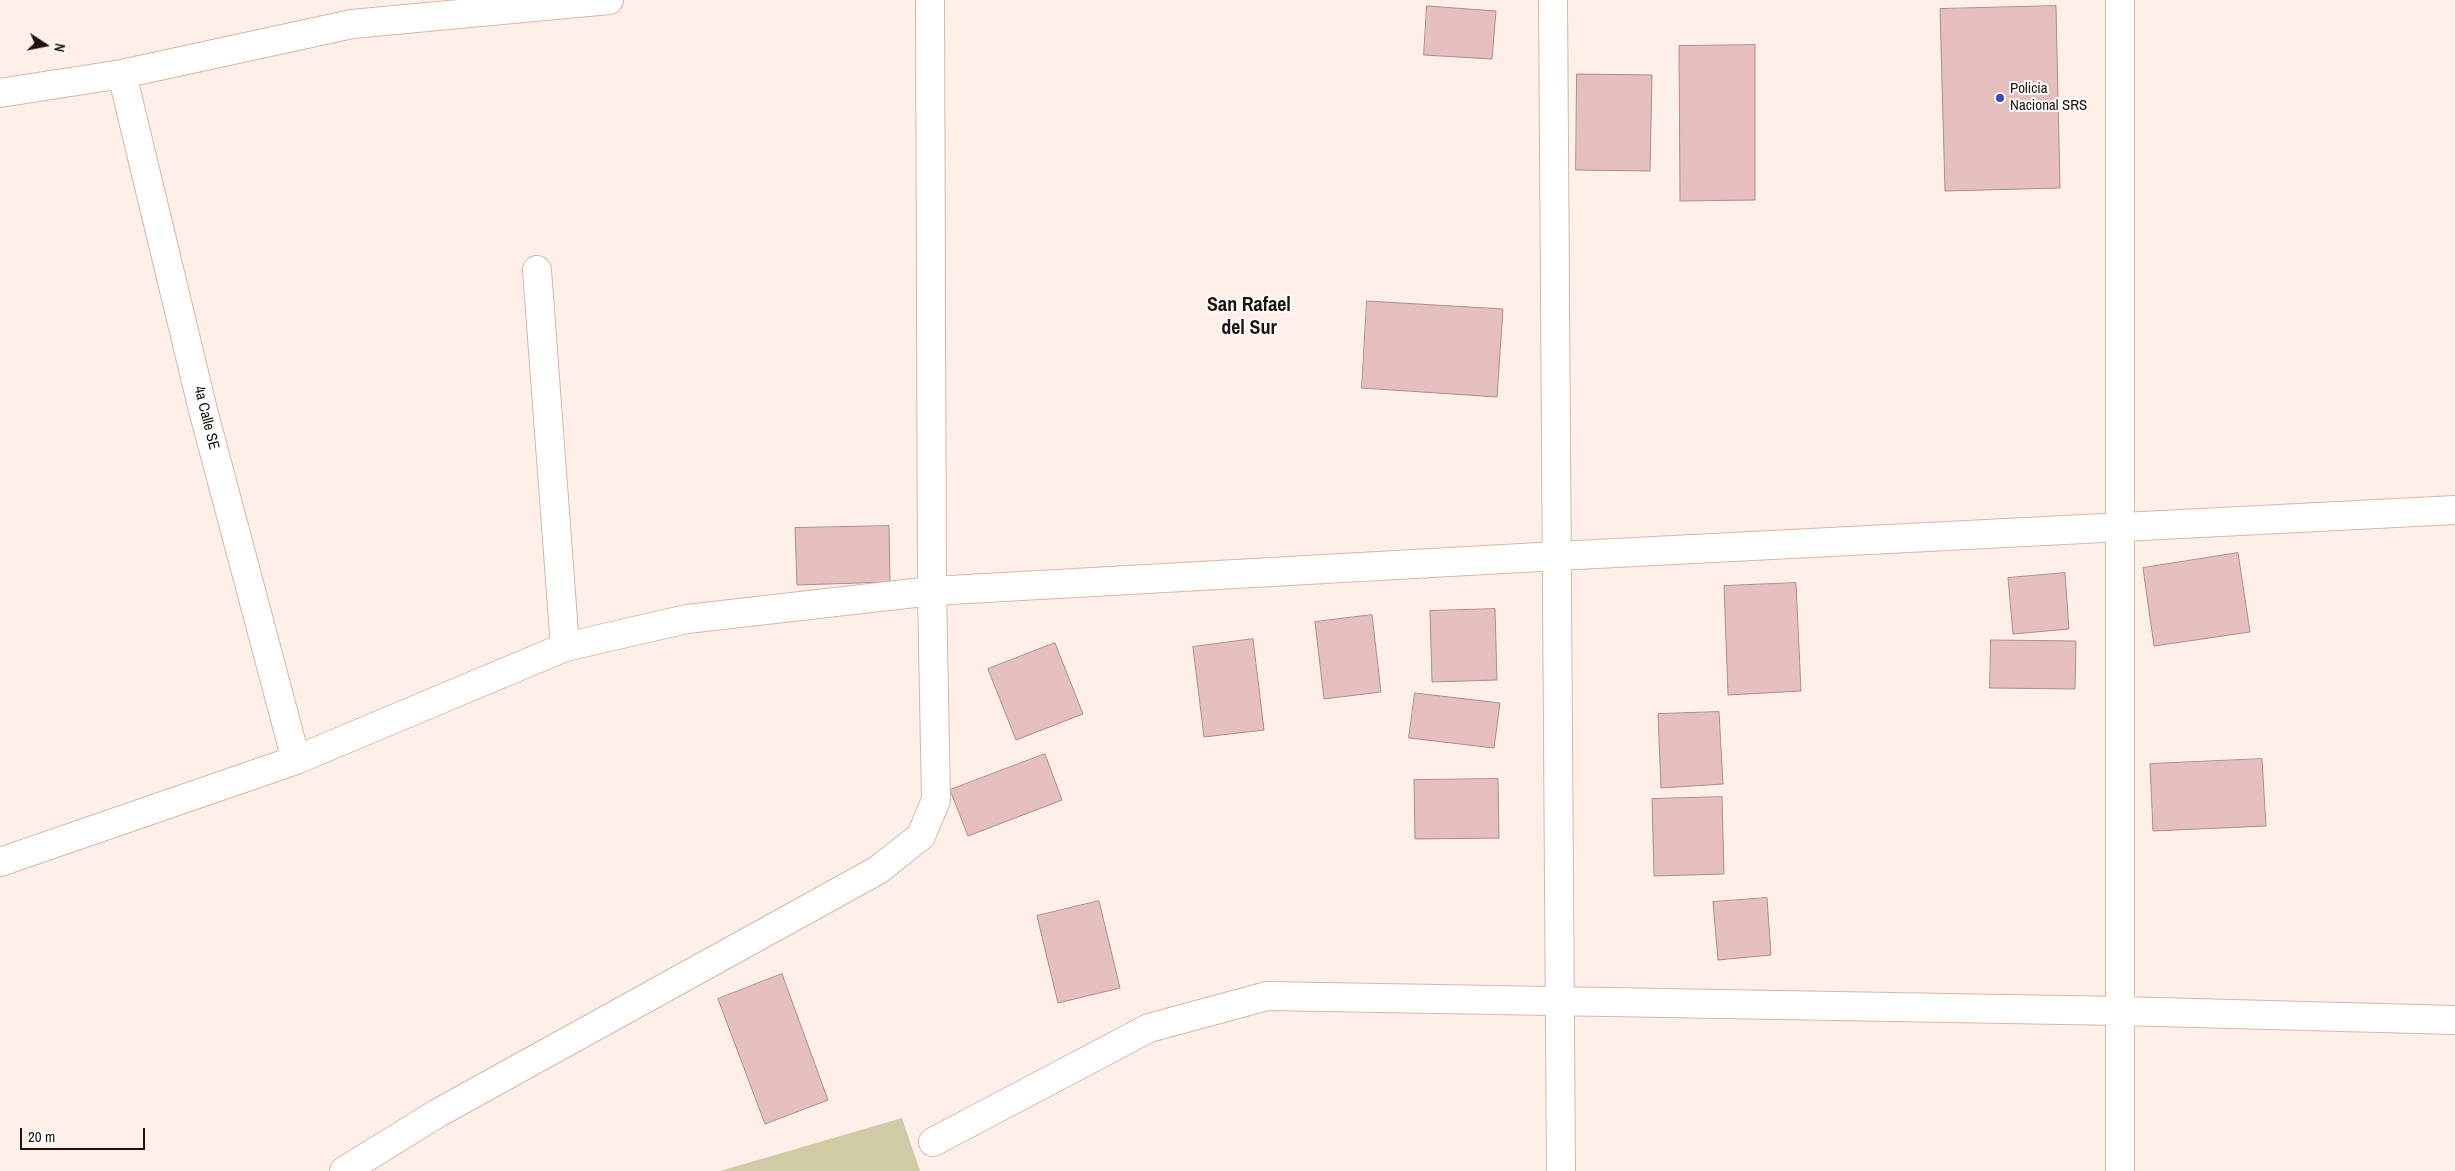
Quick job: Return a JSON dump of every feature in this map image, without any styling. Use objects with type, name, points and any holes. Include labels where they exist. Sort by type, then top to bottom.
[{"type":"street","points":[[0,93],[122,74],[352,24],[609,0]]},
{"type":"street","points":[[344,1171],[438,1113],[878,870],[921,836],[936,800],[932,591],[930,0]]},
{"type":"street","points":[[1553,0],[1561,1171]]},
{"type":"street","points":[[2120,0],[2120,1171]]},
{"type":"street","name":"4a Calle SE","points":[[122,74],[203,410],[296,760]]},
{"type":"street","points":[[538,270],[565,647]]},
{"type":"street","points":[[0,862],[296,760],[565,647],[687,619],[932,591],[2120,526],[2455,510]]},
{"type":"street","points":[[933,1142],[1149,1028],[1267,996],[2120,1011],[2455,1020]]},
{"type":"shaded area","points":[[902,1118],[920,1171],[720,1171]]},
{"type":"building","points":[[1427,6],[1496,11],[1492,59],[1424,55]]},
{"type":"building","name":"Policia Nacional SRS","points":[[2056,6],[2060,188],[1945,191],[1940,9]]},
{"type":"building","points":[[1755,45],[1755,200],[1680,201],[1679,46]]},
{"type":"building","points":[[1577,74],[1652,75],[1650,171],[1576,170]]},
{"type":"building","points":[[1367,301],[1503,309],[1497,397],[1362,388]]},
{"type":"building","points":[[889,526],[890,582],[797,585],[795,528]]},
{"type":"building","points":[[2238,553],[2250,632],[2154,646],[2143,568]]},
{"type":"building","points":[[2065,573],[2069,629],[2013,634],[2008,578]]},
{"type":"building","points":[[1796,583],[1801,691],[1728,695],[1724,586]]},
{"type":"building","points":[[1495,609],[1497,680],[1432,682],[1430,611]]},
{"type":"building","points":[[1372,615],[1381,692],[1324,699],[1315,622]]},
{"type":"building","points":[[1253,639],[1264,730],[1204,737],[1193,647]]},
{"type":"building","points":[[1991,640],[2076,641],[2075,689],[1990,688]]},
{"type":"building","points":[[1055,643],[1083,714],[1016,740],[988,669]]},
{"type":"building","points":[[1415,693],[1500,703],[1494,748],[1409,738]]},
{"type":"building","points":[[1719,712],[1723,784],[1661,788],[1658,714]]},
{"type":"building","points":[[1045,754],[1062,800],[968,836],[950,790]]},
{"type":"building","points":[[2262,759],[2266,826],[2153,831],[2150,764]]},
{"type":"building","points":[[1498,779],[1499,838],[1415,839],[1414,780]]},
{"type":"building","points":[[1722,797],[1724,874],[1654,876],[1652,799]]},
{"type":"building","points":[[1767,898],[1771,955],[1718,960],[1713,902]]},
{"type":"building","points":[[1099,901],[1120,988],[1058,1003],[1037,916]]},
{"type":"building","points":[[782,974],[828,1100],[765,1124],[718,999]]},
{"type":"place","name":"Policia Nacional SRS","points":[[2000,98]]},
{"type":"district","name":"San Rafael del Sur","points":[[1249,318]]}]
